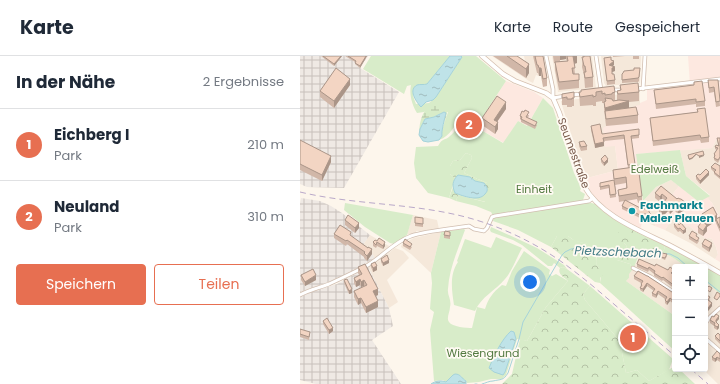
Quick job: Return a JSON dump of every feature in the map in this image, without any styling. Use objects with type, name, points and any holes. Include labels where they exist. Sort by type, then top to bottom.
[{"type":"street","points":[[482,56],[503,74],[515,81],[546,93],[553,98],[587,93]]},
{"type":"street","name":"Seumestraße","points":[[546,56],[553,89],[553,98],[587,192],[609,212],[624,222],[687,254],[720,273]]},
{"type":"street","points":[[596,56],[601,91]]},
{"type":"street","points":[[643,89],[645,56]]},
{"type":"street","points":[[594,92],[643,89],[720,80]]},
{"type":"street","points":[[300,295],[338,280],[368,265],[380,258],[392,247],[411,236],[469,226],[484,231],[494,216],[552,207],[593,198]]},
{"type":"street","points":[[633,268],[651,276],[672,291]]},
{"type":"street","points":[[708,319],[720,308]]},
{"type":"street","points":[[708,341],[720,351]]},
{"type":"shaded area","points":[[300,56],[368,56],[360,68],[399,92],[344,188],[307,187],[300,184]]},
{"type":"shaded area","points":[[492,56],[507,56],[526,65],[524,56],[543,56],[546,74],[539,76],[536,75],[533,83]]},
{"type":"shaded area","points":[[552,56],[592,56],[596,88],[558,92]]},
{"type":"shaded area","points":[[601,56],[641,56],[640,83],[606,86],[604,83]]},
{"type":"shaded area","points":[[688,56],[720,56],[720,139],[716,140],[712,148],[637,154],[643,201],[643,221],[640,229],[616,216],[598,202],[587,187],[587,178],[618,170],[615,146],[605,147],[603,128],[628,113],[634,106],[640,105],[640,103],[647,100],[647,90],[690,85]]},
{"type":"shaded area","points":[[506,81],[534,92],[543,98],[527,126],[518,121],[504,143],[476,127]]},
{"type":"shaded area","points":[[640,92],[640,105],[615,146],[618,170],[587,178],[579,159],[561,101]]},
{"type":"shaded area","points":[[720,139],[720,217],[707,197],[710,195],[686,176],[680,150],[712,148],[716,140]]},
{"type":"shaded area","points":[[671,180],[679,186],[658,213],[655,226],[643,221],[643,201],[656,187]]},
{"type":"shaded area","points":[[679,186],[699,202],[707,197],[720,217],[720,262],[715,259],[718,254],[712,239],[706,239],[689,226],[686,227],[678,215],[671,221],[665,230],[655,226],[658,213]]},
{"type":"shaded area","points":[[301,198],[320,201],[331,206],[370,235],[362,246],[371,252],[375,258],[337,279],[300,292]]},
{"type":"shaded area","points":[[413,215],[437,220],[439,229],[420,233],[419,231],[416,231],[416,233],[410,235],[407,234]]},
{"type":"shaded area","points":[[678,215],[706,239],[712,239],[718,255],[715,259],[692,244],[665,230],[671,221]]},
{"type":"shaded area","points":[[441,232],[431,273],[411,254],[401,247],[402,244],[414,238]]},
{"type":"shaded area","points":[[370,235],[389,246],[387,250],[375,258],[371,252],[362,246]]},
{"type":"shaded area","points":[[395,248],[403,251],[409,258],[387,280],[398,302],[389,308],[368,267],[379,261]]},
{"type":"shaded area","points":[[641,252],[668,255],[682,264],[672,264],[672,289],[653,276],[634,267]]},
{"type":"shaded area","points":[[368,267],[389,308],[393,326],[372,340],[401,384],[316,384],[300,380],[300,297],[337,284]]},
{"type":"shaded area","points":[[633,269],[672,292],[672,314],[626,281],[629,278],[628,274]]},
{"type":"shaded area","points":[[708,284],[720,294],[720,306],[709,315]]},
{"type":"shaded area","points":[[720,310],[720,349],[708,339],[708,324],[713,316]]},
{"type":"shaded area","points":[[708,342],[720,352],[720,384],[718,384],[706,372],[708,372]]},
{"type":"green space","name":"Einheit","points":[[371,56],[450,56],[427,84],[413,96],[416,104],[429,103],[436,97],[462,57],[461,56],[476,56],[506,81],[476,127],[503,143],[518,121],[527,126],[543,98],[553,108],[574,173],[581,188],[580,191],[585,194],[583,200],[586,203],[596,204],[624,223],[624,243],[627,248],[625,250],[617,250],[617,260],[630,264],[633,269],[626,281],[672,314],[672,348],[600,283],[602,268],[598,267],[596,262],[597,255],[587,244],[575,241],[568,236],[557,236],[551,247],[518,230],[493,221],[491,212],[476,206],[456,201],[458,195],[485,202],[487,183],[464,173],[472,158],[471,155],[466,153],[460,160],[453,161],[450,166],[450,174],[455,178],[449,198],[428,193],[416,178],[414,163],[416,147],[438,146],[441,141],[454,132],[462,117],[447,136],[439,140],[442,136],[448,112],[427,110],[417,113],[411,99],[411,85],[407,86],[404,94],[363,69]]},
{"type":"green space","points":[[437,103],[448,109],[444,126],[446,114],[444,112],[434,117],[425,119],[419,135],[419,127],[422,116],[429,105]]},
{"type":"green space","name":"Edelweiß","points":[[680,150],[686,176],[710,196],[699,202],[671,180],[656,187],[643,201],[636,154]]},
{"type":"green space","points":[[466,153],[471,155],[472,158],[464,173],[487,183],[491,191],[486,202],[458,195],[456,201],[449,198],[453,187],[455,193],[475,198],[484,183],[475,181],[470,177],[458,175],[455,178],[450,174],[450,166],[453,161],[460,160]]},
{"type":"green space","points":[[345,203],[413,215],[407,235],[394,244],[390,243],[365,227],[344,210]]},
{"type":"green space","points":[[624,223],[665,245],[661,254],[641,252],[634,267],[630,264],[617,260],[615,251],[625,250],[627,248],[624,243],[618,244],[617,241],[618,233]]},
{"type":"green space","points":[[491,227],[537,248],[564,265],[567,269],[563,267],[560,268],[554,263],[552,266],[548,266],[522,245],[491,232]]},
{"type":"green space","name":"Wiesengrund","points":[[465,230],[454,259],[449,282],[448,291],[450,304],[448,319],[453,325],[472,328],[477,307],[485,309],[493,293],[502,285],[506,286],[512,271],[524,251],[550,270],[549,274],[552,276],[556,274],[568,281],[546,307],[527,341],[517,339],[506,375],[502,379],[491,379],[467,383],[460,375],[449,379],[446,382],[443,380],[434,381],[430,330],[434,312],[430,309],[432,283],[431,273],[441,232]]},
{"type":"green space","points":[[557,236],[568,236],[574,240],[587,244],[594,249],[597,266],[599,268],[609,268],[600,278],[600,283],[595,282],[551,247]]},
{"type":"green space","points":[[496,237],[522,248],[509,273],[481,302],[475,311],[454,305],[452,289],[453,272],[458,262],[457,261],[465,239],[491,248]]},
{"type":"green space","points":[[665,245],[700,264],[682,264],[668,255],[661,254]]},
{"type":"green space","points":[[563,267],[567,269],[590,286],[583,294],[585,300],[620,342],[626,373],[637,370],[649,381],[672,368],[672,372],[682,372],[695,384],[502,384],[512,374],[520,339],[527,341],[546,307],[568,281],[559,272],[560,268]]},
{"type":"green space","points":[[708,268],[720,275],[720,294],[708,284]]},
{"type":"green space","points":[[590,286],[672,358],[669,370],[649,381],[637,370],[626,373],[620,342],[585,300],[583,294]]},
{"type":"water","points":[[450,56],[462,57],[436,97],[433,100],[426,102],[421,107],[414,96],[414,87],[417,85],[427,84]]},
{"type":"water","points":[[444,112],[446,113],[442,136],[439,140],[428,142],[423,141],[419,135],[425,119],[434,117]]},
{"type":"water","points":[[458,175],[470,177],[475,181],[484,183],[487,188],[486,193],[479,198],[475,198],[466,197],[455,193],[453,184]]},
{"type":"water","points":[[511,331],[514,332],[516,339],[503,375],[494,372],[489,368],[501,343]]},
{"type":"water","points":[[455,374],[466,381],[466,384],[431,384],[438,381],[446,382]]},
{"type":"building","points":[[323,56],[341,56],[334,64]]},
{"type":"building","points":[[348,56],[366,56],[360,66],[355,63],[356,61]]},
{"type":"building","points":[[507,56],[517,56],[529,64],[526,69]]},
{"type":"building","points":[[535,56],[543,56],[547,78],[543,79],[541,68],[537,65]]},
{"type":"building","points":[[567,56],[573,56],[575,68],[572,68],[573,74],[579,74],[579,80],[559,82],[555,62],[568,61]]},
{"type":"building","points":[[590,56],[593,77],[585,78],[584,72],[586,72],[582,57]]},
{"type":"building","points":[[611,57],[611,60],[614,61],[609,65],[615,67],[612,68],[612,74],[614,74],[615,80],[607,81],[604,58]]},
{"type":"building","points":[[336,68],[350,79],[334,101],[320,91]]},
{"type":"building","points":[[634,68],[640,68],[638,78],[622,80],[622,74],[624,71],[634,70]]},
{"type":"building","points":[[708,80],[718,80],[720,101],[716,102],[714,87],[709,88]]},
{"type":"building","points":[[702,81],[705,101],[696,102],[696,99],[656,104],[654,90],[694,85],[694,82]]},
{"type":"building","points":[[638,83],[639,92],[618,94],[617,91],[621,90],[620,85]]},
{"type":"building","points":[[614,86],[615,92],[612,94],[605,95],[605,93],[602,94],[602,91],[596,92],[596,96],[593,97],[593,95],[580,97],[579,92],[581,92],[581,90]]},
{"type":"building","points":[[574,92],[574,98],[572,99],[567,99],[567,97],[562,98],[562,94]]},
{"type":"building","points":[[497,96],[506,102],[494,120],[498,122],[495,127],[482,118]]},
{"type":"building","points":[[605,98],[612,99],[613,101],[629,101],[605,108]]},
{"type":"building","points":[[636,107],[638,115],[606,119],[605,111]]},
{"type":"building","points":[[705,108],[709,137],[701,138],[700,135],[653,141],[650,118],[698,112],[697,109]]},
{"type":"building","points":[[525,110],[529,112],[526,117],[537,122],[535,126],[521,119],[522,117],[520,116],[522,111],[524,112]]},
{"type":"building","points":[[600,124],[602,134],[639,129],[639,135],[631,136],[635,164],[628,165],[624,135],[603,138],[604,142],[595,144],[591,126]]},
{"type":"building","points":[[717,138],[720,138],[720,157],[718,160],[714,158],[714,154],[718,148],[715,147],[716,145],[719,146]]},
{"type":"building","points":[[300,140],[331,156],[322,175],[300,164]]},
{"type":"building","points":[[584,141],[587,146],[581,147],[579,142]]},
{"type":"building","points":[[703,151],[704,155],[699,156],[696,154],[689,159],[688,155]]},
{"type":"building","points":[[605,155],[608,159],[604,163],[601,159]]},
{"type":"building","points":[[715,163],[720,166],[720,177],[714,172],[716,170],[711,167]]},
{"type":"building","points":[[638,165],[642,196],[638,197],[637,193],[619,196],[618,190],[627,188],[626,177],[614,179],[613,170]]},
{"type":"building","points":[[706,169],[709,172],[700,181],[696,176],[698,174],[700,175]]},
{"type":"building","points":[[614,180],[616,194],[610,195],[609,185],[600,187],[600,183]]},
{"type":"building","points":[[661,186],[677,199],[681,199],[686,203],[678,209],[674,205],[670,208],[668,206],[662,212],[659,208],[667,198],[662,194],[660,197],[655,193]]},
{"type":"building","points":[[625,200],[644,210],[644,207],[649,207],[649,212],[651,214],[642,214],[642,216],[622,206]]},
{"type":"building","points":[[713,207],[717,215],[704,223],[707,225],[703,231],[698,227],[704,218],[702,214]]},
{"type":"building","points":[[348,215],[359,223],[355,228],[345,220]]},
{"type":"building","points":[[415,217],[423,218],[423,224],[415,223]]},
{"type":"building","points":[[720,217],[720,228],[716,219]]},
{"type":"building","points":[[677,222],[679,225],[681,223],[686,229],[683,231],[680,228],[678,229],[674,224]]},
{"type":"building","points":[[340,225],[351,232],[350,235],[368,248],[372,249],[367,256],[364,253],[365,252],[347,240],[346,241],[334,234]]},
{"type":"building","points":[[445,231],[450,232],[450,236],[444,235]]},
{"type":"building","points":[[692,231],[697,234],[696,236],[699,238],[697,241],[689,236]]},
{"type":"building","points":[[379,238],[385,242],[383,246],[377,242],[376,245],[373,242],[375,240],[377,241]]},
{"type":"building","points":[[405,239],[412,244],[410,247],[403,243]]},
{"type":"building","points":[[705,239],[712,243],[709,248],[702,244]]},
{"type":"building","points":[[662,253],[667,254],[665,258],[661,257]]},
{"type":"building","points":[[387,255],[389,260],[383,263],[381,259]]},
{"type":"building","points":[[639,259],[655,266],[656,264],[668,270],[670,267],[672,268],[672,284],[654,273],[655,271],[649,267],[648,269],[637,264]]},
{"type":"building","points":[[375,262],[377,266],[373,268],[371,264]]},
{"type":"building","points":[[365,264],[378,289],[373,291],[378,301],[366,307],[361,298],[358,299],[354,291],[367,285],[364,280],[361,282],[360,279],[356,282],[354,278],[362,274],[358,267]]},
{"type":"building","points":[[313,269],[316,275],[305,282],[301,275]]},
{"type":"building","points":[[638,271],[648,276],[672,292],[672,300],[670,298],[667,302],[665,300],[667,297],[658,291],[656,295],[652,293],[655,289],[647,283],[643,289],[640,288],[643,281],[634,276]]},
{"type":"building","points":[[347,279],[352,289],[349,291],[344,280]]},
{"type":"building","points":[[709,286],[712,288],[710,292],[708,290]]},
{"type":"building","points":[[717,292],[720,296],[717,300],[714,298]]},
{"type":"building","points":[[708,300],[712,303],[708,308]]},
{"type":"building","points":[[716,314],[719,316],[716,320],[719,325],[717,327],[714,325],[715,323],[710,320],[712,316],[714,317]]},
{"type":"building","points":[[327,318],[333,328],[329,330],[323,321]]},
{"type":"building","points":[[300,329],[310,332],[309,337],[300,334]]},
{"type":"building","points":[[718,333],[720,335],[720,341],[715,336]]},
{"type":"building","points":[[717,351],[720,354],[720,359],[717,357],[715,359],[712,357]]},
{"type":"waterway","name":"Pietzschebach","points":[[482,384],[502,379],[508,373],[523,322],[565,252],[571,249],[582,248],[618,252],[670,254],[678,258],[685,264]]},
{"type":"waterway","name":"Pietzschebach","points":[[708,282],[720,292]]},
{"type":"railway","points":[[300,192],[338,199],[434,210],[469,218],[500,228],[529,242],[570,268],[672,353]]},
{"type":"railway","points":[[694,372],[708,384]]},
{"type":"place","name":"Neuland","points":[[469,125]]},
{"type":"place","name":"Fachmarkt Maler Plauen","points":[[632,211]]},
{"type":"place","name":"Eichberg I","points":[[633,338]]}]
